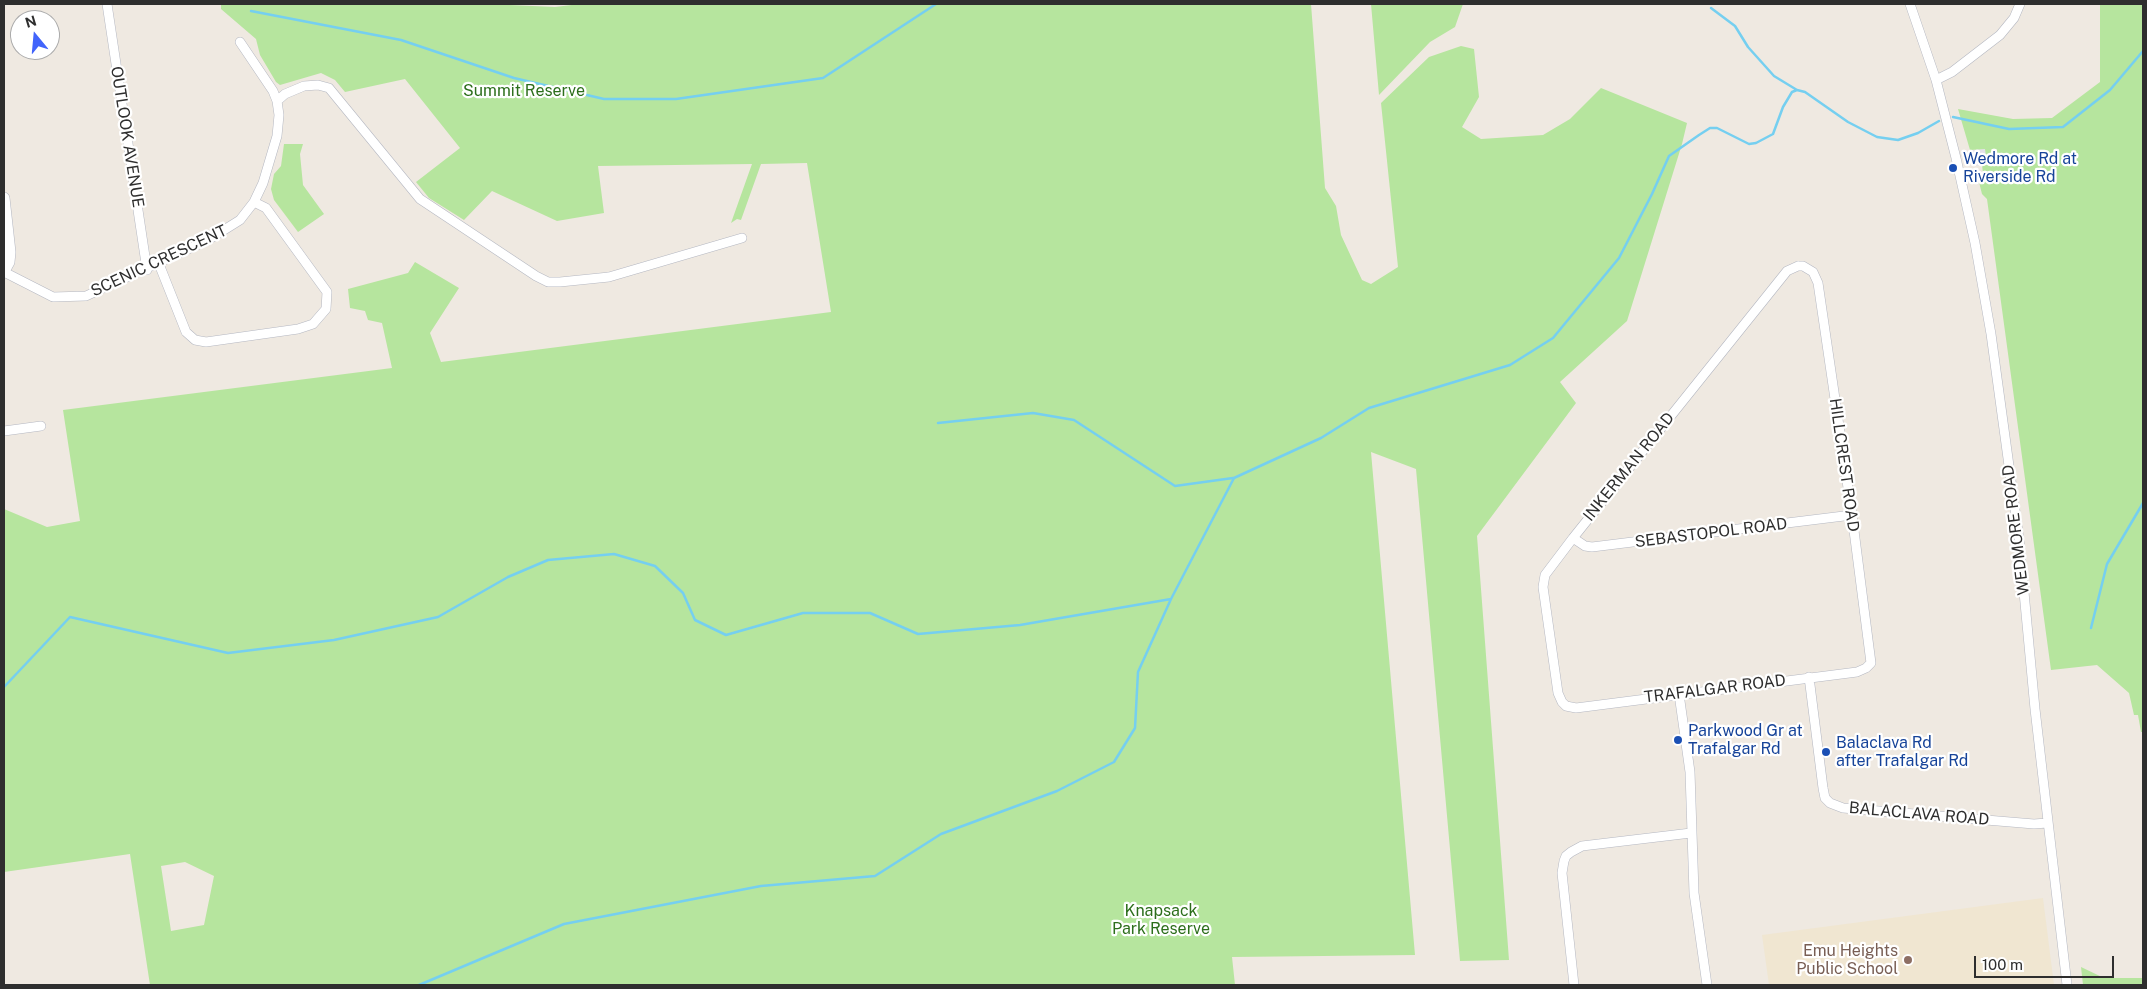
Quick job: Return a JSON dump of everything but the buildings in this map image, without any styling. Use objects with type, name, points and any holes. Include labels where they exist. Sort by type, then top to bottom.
[{"type":"street","name":"OUTLOOK AVENUE","points":[[106,4],[147,270]]},
{"type":"street","name":"WEDMORE ROAD","points":[[1910,4],[1936,80],[1969,212],[1991,334],[2019,539],[2047,823],[2068,985]]},
{"type":"street","points":[[1936,80],[1952,72],[2000,35],[2014,18],[2020,4]]},
{"type":"street","name":"SCENIC CRESCENT","points":[[4,271],[45,294],[65,298],[86,296],[147,270],[231,227],[247,213],[263,183],[277,136],[279,115],[277,101],[262,74],[240,42]]},
{"type":"street","points":[[277,101],[284,94],[304,86],[318,85],[328,88],[420,199],[548,282],[609,276],[742,238]]},
{"type":"street","points":[[4,198],[10,252],[4,271]]},
{"type":"street","points":[[159,264],[186,332],[197,341],[206,342],[298,329],[312,324],[326,309],[327,292],[266,208],[254,202]]},
{"type":"street","name":"HILLCREST ROAD","points":[[1804,266],[1813,272],[1818,282],[1871,660],[1866,668]]},
{"type":"street","name":"INKERMAN ROAD","points":[[1564,704],[1558,693],[1543,581],[1550,568],[1572,538],[1787,271],[1804,266]]},
{"type":"street","points":[[4,431],[41,426]]},
{"type":"street","name":"SEBASTOPOL ROAD","points":[[1572,538],[1585,546],[1592,547],[1852,515]]},
{"type":"street","name":"TRAFALGAR ROAD","points":[[1564,704],[1569,708],[1576,708],[1857,672],[1866,668]]},
{"type":"street","name":"BALACLAVA ROAD","points":[[1809,678],[1822,788],[1825,798],[1830,803],[1843,808],[2034,824],[2047,823]]},
{"type":"street","points":[[1679,694],[1690,772],[1694,893],[1707,985]]},
{"type":"street","points":[[1574,985],[1562,874],[1566,856],[1582,846],[1691,833]]},
{"type":"shaded area","points":[[1985,149],[1987,165],[1974,166],[1970,150]]},
{"type":"shaded area","name":"Emu Heights Public School","points":[[2043,898],[2054,985],[1769,985],[1762,935]]},
{"type":"green space","points":[[221,4],[487,4],[555,7],[580,4],[1311,4],[1325,188],[1336,206],[1341,235],[1362,280],[1371,284],[1398,267],[1381,103],[1429,57],[1461,46],[1474,49],[1479,97],[1462,127],[1481,139],[1543,135],[1570,119],[1601,88],[1687,123],[1627,321],[1560,382],[1576,403],[1477,536],[1509,960],[1460,961],[1416,469],[1371,452],[1415,955],[1232,957],[1235,985],[150,985],[130,854],[4,872],[4,509],[47,527],[80,521],[63,410],[392,368],[382,323],[368,320],[365,311],[350,308],[348,289],[408,273],[415,262],[459,288],[430,333],[441,362],[831,312],[807,163],[761,164],[741,220],[737,219],[731,223],[752,164],[598,166],[604,213],[557,221],[492,191],[464,220],[429,198],[416,182],[460,148],[405,79],[345,92],[335,80],[321,73],[280,85],[276,82],[260,55],[256,39],[221,9]],"holes":[[[185,862],[214,876],[204,925],[171,931],[161,866]]]},
{"type":"green space","points":[[1371,4],[1463,4],[1455,27],[1430,42],[1379,95]]},
{"type":"green space","points":[[2100,4],[2143,4],[2143,732],[2141,732],[2138,715],[2134,715],[2129,693],[2097,665],[2051,670],[1987,199],[1982,194],[1979,182],[1984,181],[1982,165],[1987,165],[1985,149],[1970,150],[1958,109],[2013,119],[2052,118],[2100,82]]},
{"type":"green space","points":[[284,144],[303,144],[300,154],[303,185],[324,214],[298,232],[274,200],[271,189],[274,174],[281,166]]},
{"type":"green space","points":[[2081,967],[2104,978],[2143,978],[2143,985],[2083,985]]},
{"type":"waterway","points":[[251,11],[401,40],[514,78],[604,99],[676,99],[823,78],[936,4]]},
{"type":"waterway","points":[[1711,8],[1735,26],[1748,47],[1774,76],[1797,90]]},
{"type":"waterway","points":[[1953,117],[2009,129],[2063,127],[2110,90],[2143,51]]},
{"type":"waterway","points":[[4,687],[70,617],[228,653],[334,640],[438,617],[508,577],[548,560],[614,554],[655,566],[683,593],[695,620],[726,635],[803,613],[870,613],[918,634],[1020,625],[1171,599],[1234,478],[1321,438],[1369,408],[1510,365],[1553,338],[1619,258],[1669,156],[1710,128],[1717,128],[1749,144],[1756,143],[1773,134],[1783,107],[1792,92],[1797,90],[1805,92],[1848,122],[1877,137],[1898,140],[1918,133],[1939,121]]},
{"type":"waterway","points":[[938,423],[1033,413],[1074,420],[1175,486],[1233,478]]},
{"type":"waterway","points":[[2091,628],[2107,564],[2143,503]]},
{"type":"waterway","points":[[419,985],[564,924],[761,886],[875,876],[941,834],[1057,791],[1114,762],[1135,728],[1138,672],[1171,599]]},
{"type":"place","name":"Wedmore Rd at Riverside Rd","points":[[1953,168]]},
{"type":"place","name":"Parkwood Gr at Trafalgar Rd","points":[[1678,740]]},
{"type":"place","name":"Balaclava Rd after Trafalgar Rd","points":[[1826,752]]},
{"type":"place","name":"Emu Heights Public School","points":[[1908,960]]},
{"type":"park label","name":"Summit Reserve","points":[[524,91]]},
{"type":"park label","name":"Knapsack Park Reserve","points":[[1161,920]]}]
